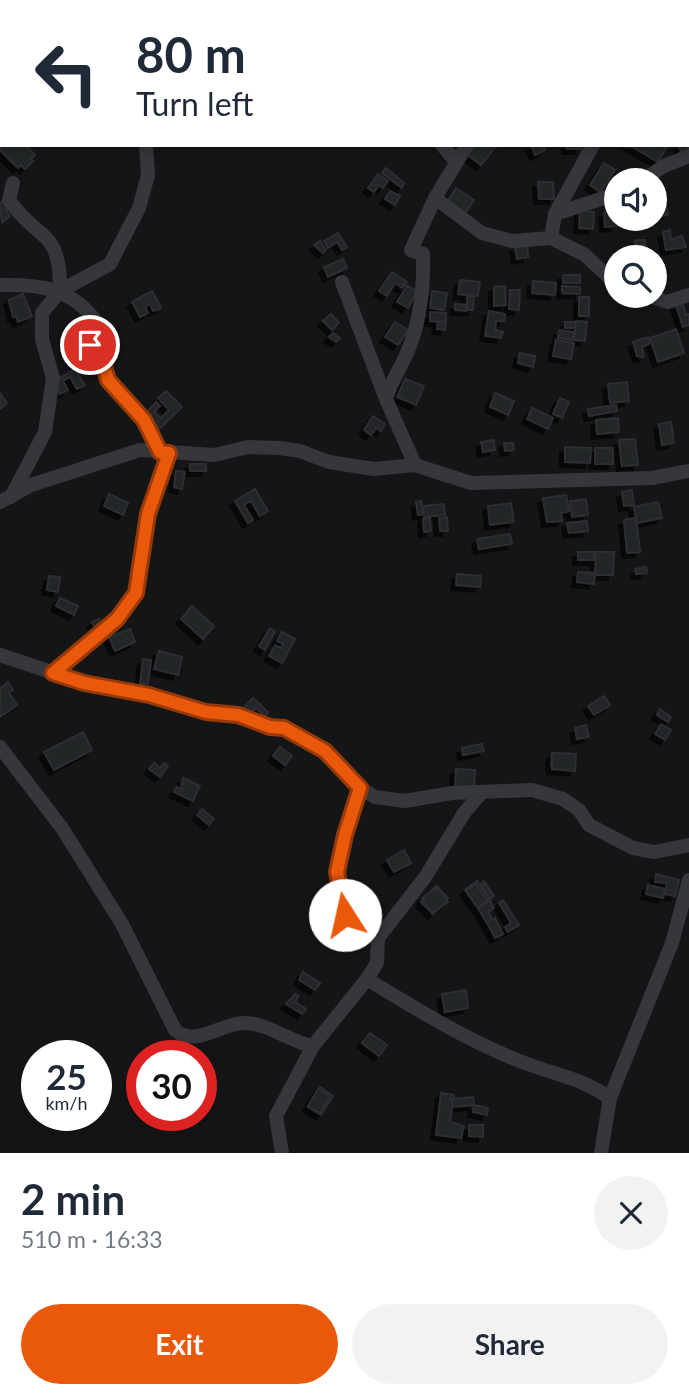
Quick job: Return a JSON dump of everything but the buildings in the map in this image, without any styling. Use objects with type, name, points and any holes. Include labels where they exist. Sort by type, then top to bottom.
[{"type":"street","points":[[5,500],[45,432],[53,378],[42,339],[42,313],[60,291],[110,264],[139,208],[148,175],[146,147]]},
{"type":"street","points":[[444,147],[456,162]]},
{"type":"street","points":[[386,399],[394,375],[407,353],[421,301],[423,254],[411,250],[435,198],[466,147]]},
{"type":"street","points":[[551,238],[555,214],[592,147]]},
{"type":"street","points":[[661,168],[689,156]]},
{"type":"street","points":[[13,183],[9,200],[17,212],[47,236],[60,263],[60,291]]},
{"type":"street","points":[[435,198],[482,233],[512,241],[551,238],[585,255],[604,273]]},
{"type":"street","points":[[555,214],[604,198]]},
{"type":"street","points":[[342,282],[386,399],[415,465]]},
{"type":"street","points":[[0,285],[60,291],[84,305],[97,323],[90,345],[103,363],[108,380],[144,420],[165,452],[148,514],[136,593],[117,619],[53,673]]},
{"type":"street","points":[[667,302],[689,295]]},
{"type":"street","points":[[5,500],[31,485],[139,450],[214,455],[248,447],[279,448],[300,451],[329,462],[374,469],[415,465],[471,483],[652,478],[689,471]]},
{"type":"street","points":[[0,655],[84,683],[149,695],[206,712],[238,715],[270,727],[284,728],[325,751],[360,788],[375,797],[405,801],[452,793],[532,790],[563,799],[579,810],[589,825],[633,848],[654,852],[689,845]]},
{"type":"street","points":[[0,747],[61,828],[115,914],[175,1030],[195,1038],[247,1023],[298,1043],[313,1046]]},
{"type":"street","points":[[360,788],[337,872],[345,915],[378,938]]},
{"type":"street","points":[[282,1153],[276,1116],[313,1046],[367,979],[377,963],[378,938],[420,885],[464,813],[482,792]]},
{"type":"street","points":[[601,1153],[610,1098],[672,943],[689,880]]},
{"type":"street","points":[[367,979],[476,1041],[531,1065],[575,1077],[610,1098]]},
{"type":"route","points":[[90,345],[103,363],[108,380],[144,420],[160,452],[169,453],[148,514],[136,593],[117,619],[81,646],[53,673],[84,683],[149,695],[206,712],[238,715],[270,727],[284,728],[325,751],[360,788],[337,872],[345,915]]}]
